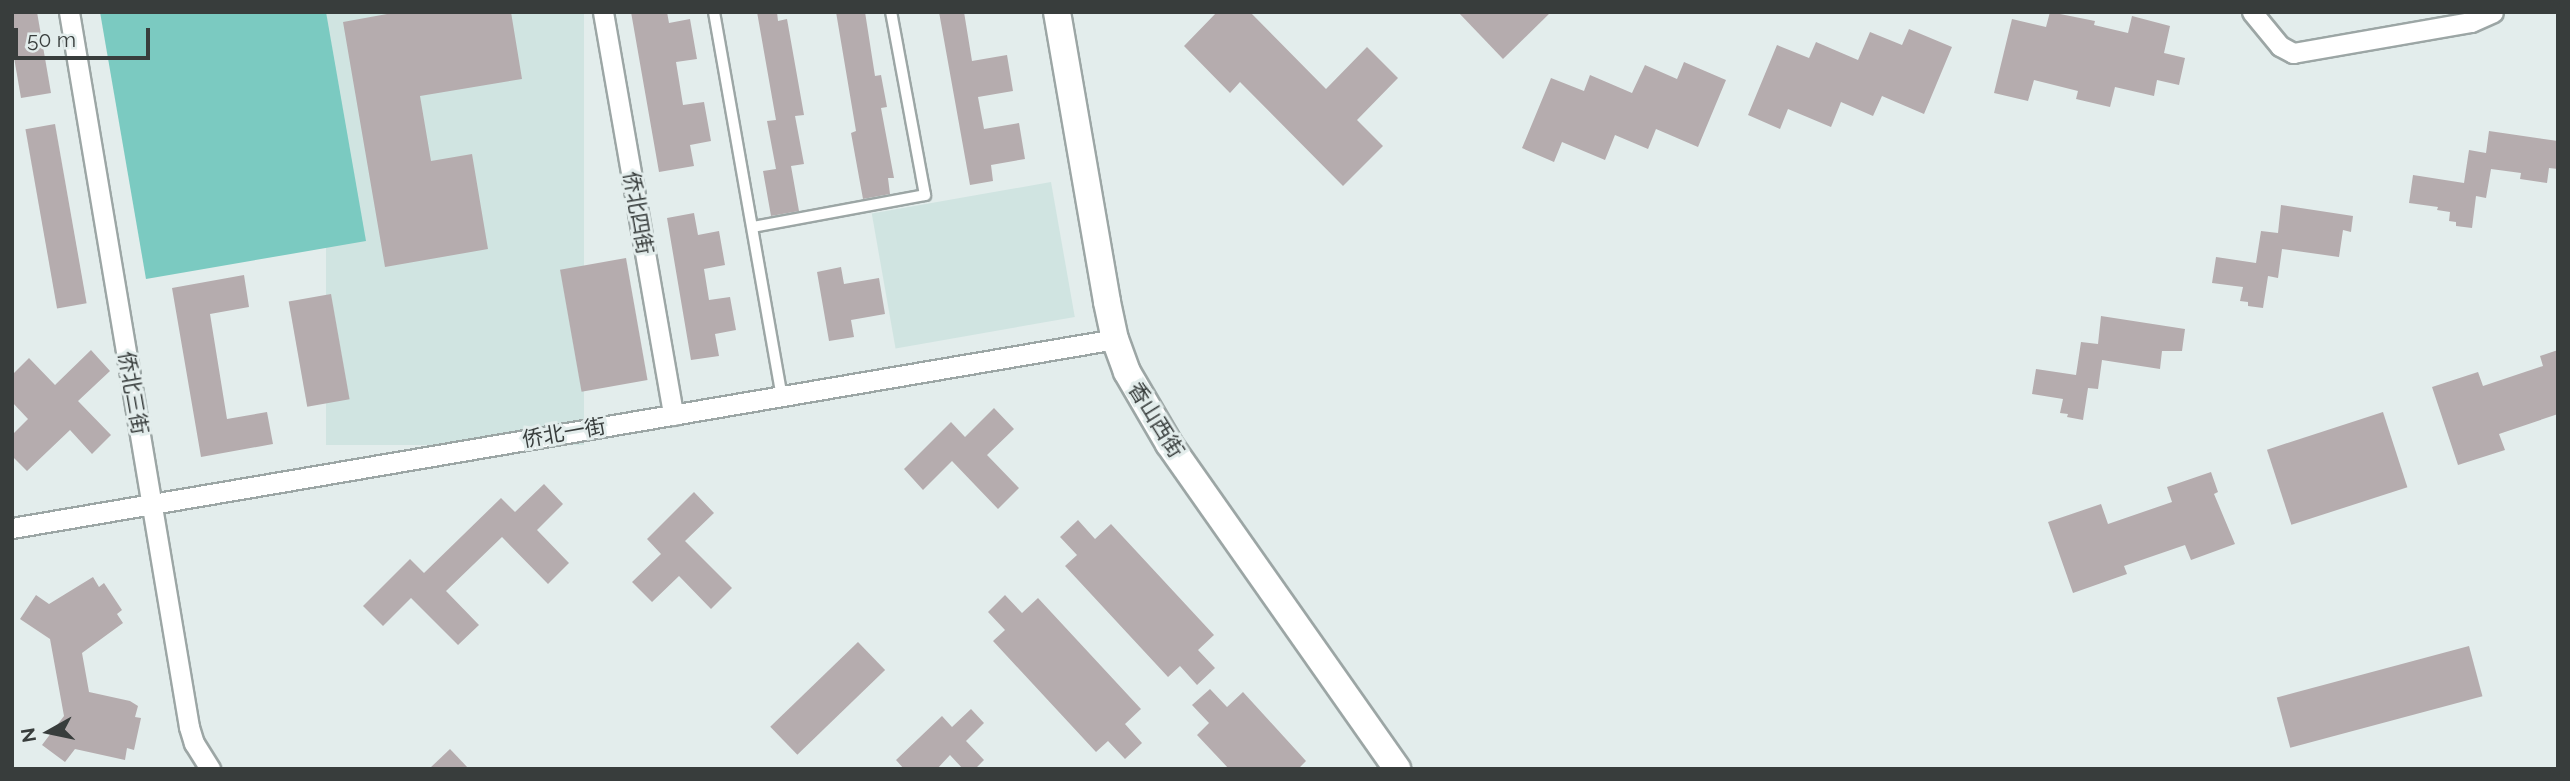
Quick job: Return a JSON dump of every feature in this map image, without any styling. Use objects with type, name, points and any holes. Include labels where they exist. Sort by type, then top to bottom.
[{"type":"street","name":"侨北三街","points":[[69,12],[189,727],[194,743],[210,769]]},
{"type":"street","name":"侨北四街","points":[[603,12],[673,415]]},
{"type":"street","name":"香山西街","points":[[1057,12],[1115,339],[1127,372],[1162,434],[1397,769]]},
{"type":"street","points":[[2252,12],[2280,46],[2293,52],[2471,22],[2493,12]]},
{"type":"street","name":"侨北一街","points":[[12,528],[1115,339]]},
{"type":"lane","points":[[715,12],[782,396]]},
{"type":"lane","points":[[753,227],[925,195],[891,12]]},
{"type":"shaded area","points":[[100,12],[326,12],[366,241],[146,279]]},
{"type":"shaded area","points":[[326,12],[584,12],[584,445],[326,445]]},
{"type":"shaded area","points":[[1051,182],[1075,317],[896,349],[872,214]]},
{"type":"building","points":[[12,12],[37,12],[51,93],[21,98],[12,46]]},
{"type":"building","points":[[398,12],[511,12],[522,79],[420,96],[431,161],[472,154],[488,249],[385,267],[343,22]]},
{"type":"building","points":[[631,12],[667,12],[669,23],[690,19],[697,59],[676,62],[683,105],[704,102],[711,141],[690,145],[694,166],[659,172]]},
{"type":"building","points":[[757,12],[777,12],[778,21],[787,19],[804,115],[795,116],[804,164],[791,166],[799,211],[771,216],[763,171],[776,169],[767,121],[776,120]]},
{"type":"building","points":[[836,12],[865,12],[875,76],[881,75],[887,107],[881,108],[894,178],[888,178],[890,194],[863,199],[851,133],[856,131]]},
{"type":"building","points":[[939,12],[964,12],[972,61],[1007,55],[1013,91],[978,97],[984,129],[1019,123],[1025,159],[991,165],[993,181],[970,185]]},
{"type":"building","points":[[1217,12],[1250,12],[1326,89],[1367,47],[1398,78],[1357,120],[1383,146],[1343,186],[1240,82],[1230,93],[1184,46]]},
{"type":"building","points":[[1458,12],[1551,12],[1503,59]]},
{"type":"building","points":[[2050,12],[2095,21],[2094,25],[2128,33],[2132,16],[2170,26],[2164,53],[2185,58],[2179,85],[2157,80],[2154,96],[2115,87],[2110,107],[2076,99],[2078,91],[2034,80],[2028,101],[1994,93],[2012,19],[2046,27]]},
{"type":"building","points":[[1909,29],[1952,47],[1924,114],[1882,96],[1873,116],[1841,102],[1831,127],[1788,109],[1780,129],[1748,115],[1777,45],[1809,58],[1816,42],[1858,60],[1870,32],[1902,45]]},
{"type":"building","points":[[1684,62],[1726,80],[1698,147],[1656,129],[1648,149],[1615,135],[1605,160],[1562,142],[1554,162],[1522,148],[1551,78],[1584,91],[1590,75],[1632,93],[1645,65],[1677,79]]},
{"type":"building","points":[[55,124],[87,303],[57,308],[25,129]]},
{"type":"building","points":[[2489,131],[2558,141],[2558,169],[2549,168],[2547,183],[2520,179],[2521,173],[2491,169],[2486,198],[2476,196],[2472,228],[2456,226],[2456,222],[2449,221],[2450,212],[2437,210],[2438,207],[2409,203],[2413,175],[2464,183],[2469,150],[2486,153]]},
{"type":"building","points":[[2281,205],[2353,216],[2351,232],[2343,230],[2339,257],[2282,249],[2278,278],[2268,276],[2263,308],[2248,306],[2248,302],[2240,301],[2243,287],[2212,283],[2216,257],[2256,263],[2261,231],[2278,233]]},
{"type":"building","points":[[694,213],[698,235],[719,231],[725,265],[704,269],[709,300],[730,297],[736,330],[715,334],[719,356],[691,360],[667,218]]},
{"type":"building","points":[[626,258],[648,380],[582,392],[560,270]]},
{"type":"building","points":[[841,267],[844,284],[879,278],[885,314],[851,320],[854,337],[829,341],[817,272]]},
{"type":"building","points":[[244,275],[249,307],[210,314],[227,419],[267,412],[273,444],[201,457],[172,288]]},
{"type":"building","points":[[331,294],[350,399],[307,407],[289,301]]},
{"type":"building","points":[[2101,316],[2185,329],[2182,351],[2162,351],[2160,369],[2102,360],[2098,389],[2088,388],[2083,420],[2067,417],[2068,414],[2060,413],[2063,399],[2032,394],[2036,369],[2076,375],[2081,342],[2098,344]]},
{"type":"building","points":[[91,350],[110,371],[78,401],[111,435],[92,454],[70,430],[27,471],[12,456],[12,435],[28,419],[12,402],[12,375],[29,358],[55,385]]},
{"type":"building","points":[[2558,350],[2558,414],[2499,434],[2505,450],[2458,465],[2432,387],[2478,372],[2483,386],[2543,366],[2540,356]]},
{"type":"building","points":[[994,408],[1014,429],[987,455],[1019,488],[998,509],[952,461],[923,490],[904,469],[951,422],[965,437]]},
{"type":"building","points":[[2383,412],[2407,487],[2291,525],[2267,450]]},
{"type":"building","points":[[2211,472],[2218,492],[2214,494],[2235,544],[2191,560],[2185,545],[2124,566],[2127,574],[2073,593],[2048,522],[2101,504],[2108,524],[2172,502],[2167,487]]},
{"type":"building","points":[[544,484],[563,504],[537,530],[569,563],[548,584],[502,537],[446,591],[479,625],[458,645],[411,598],[383,626],[363,606],[410,559],[424,573],[501,498],[515,512]]},
{"type":"building","points":[[694,492],[714,513],[685,541],[732,588],[711,609],[679,576],[652,602],[632,582],[661,554],[647,539]]},
{"type":"building","points":[[1078,520],[1095,539],[1111,524],[1214,635],[1198,650],[1215,668],[1197,685],[1180,666],[1168,677],[1065,566],[1077,555],[1060,537]]},
{"type":"building","points":[[93,577],[99,587],[104,583],[122,610],[117,614],[123,623],[82,653],[89,692],[130,701],[138,706],[135,717],[141,718],[134,750],[127,748],[125,760],[75,749],[65,762],[42,745],[64,716],[50,639],[20,619],[36,595],[49,604]]},
{"type":"building","points":[[1005,595],[1022,613],[1038,598],[1141,709],[1125,724],[1142,743],[1125,759],[1108,741],[1096,752],[993,641],[1005,630],[988,612]]},
{"type":"building","points":[[858,642],[885,670],[797,755],[770,727]]},
{"type":"building","points":[[2469,646],[2482,696],[2290,748],[2277,698]]},
{"type":"building","points":[[1210,689],[1227,707],[1243,692],[1306,761],[1298,769],[1229,769],[1197,735],[1209,723],[1192,705]]},
{"type":"building","points":[[971,709],[984,723],[966,741],[984,760],[975,769],[963,769],[950,755],[937,769],[904,769],[896,760],[942,716],[952,727]]},
{"type":"building","points":[[450,749],[469,769],[429,769]]}]
